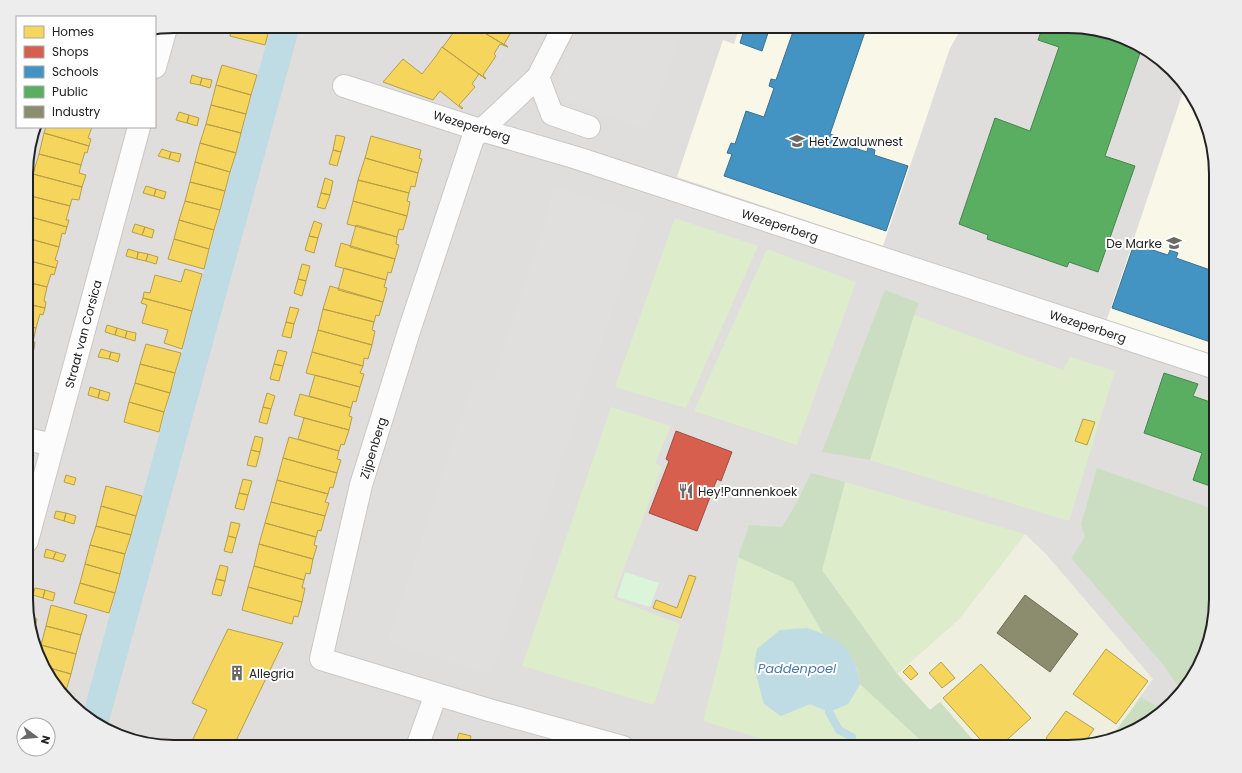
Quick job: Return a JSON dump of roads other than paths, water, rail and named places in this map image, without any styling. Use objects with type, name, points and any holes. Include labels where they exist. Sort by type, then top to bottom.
[{"type":"street","points":[[156,63],[165,33]]},
{"type":"street","points":[[481,130],[538,77],[560,33]]},
{"type":"street","points":[[538,77],[552,114],[588,127]]},
{"type":"street","name":"Wezeperberg","points":[[344,86],[481,130],[578,158],[1209,366]]},
{"type":"street","name":"Straat van Corsica","points":[[33,519],[139,128]]},
{"type":"street","name":"Zijpenberg","points":[[481,130],[473,138],[411,323],[364,478],[321,659],[489,710],[598,740]]},
{"type":"street","points":[[33,440],[53,445]]},
{"type":"street","points":[[420,740],[436,694]]},
{"type":"water","points":[[269,33],[298,33],[109,723],[84,708]]},
{"type":"water","name":"Paddenpoel","points":[[807,628],[832,638],[848,650],[854,661],[860,684],[848,704],[829,712],[810,704],[781,716],[764,704],[754,667],[757,649],[780,630]]},
{"type":"waterway","points":[[829,712],[839,730],[852,737]]},
{"type":"place","name":"Het Zwaluwnest","points":[[797,141]]},
{"type":"place","name":"De Marke","points":[[1174,243]]},
{"type":"place","name":"Hey!Pannenkoek","points":[[686,491]]},
{"type":"place","name":"Allegria","points":[[237,673]]}]
